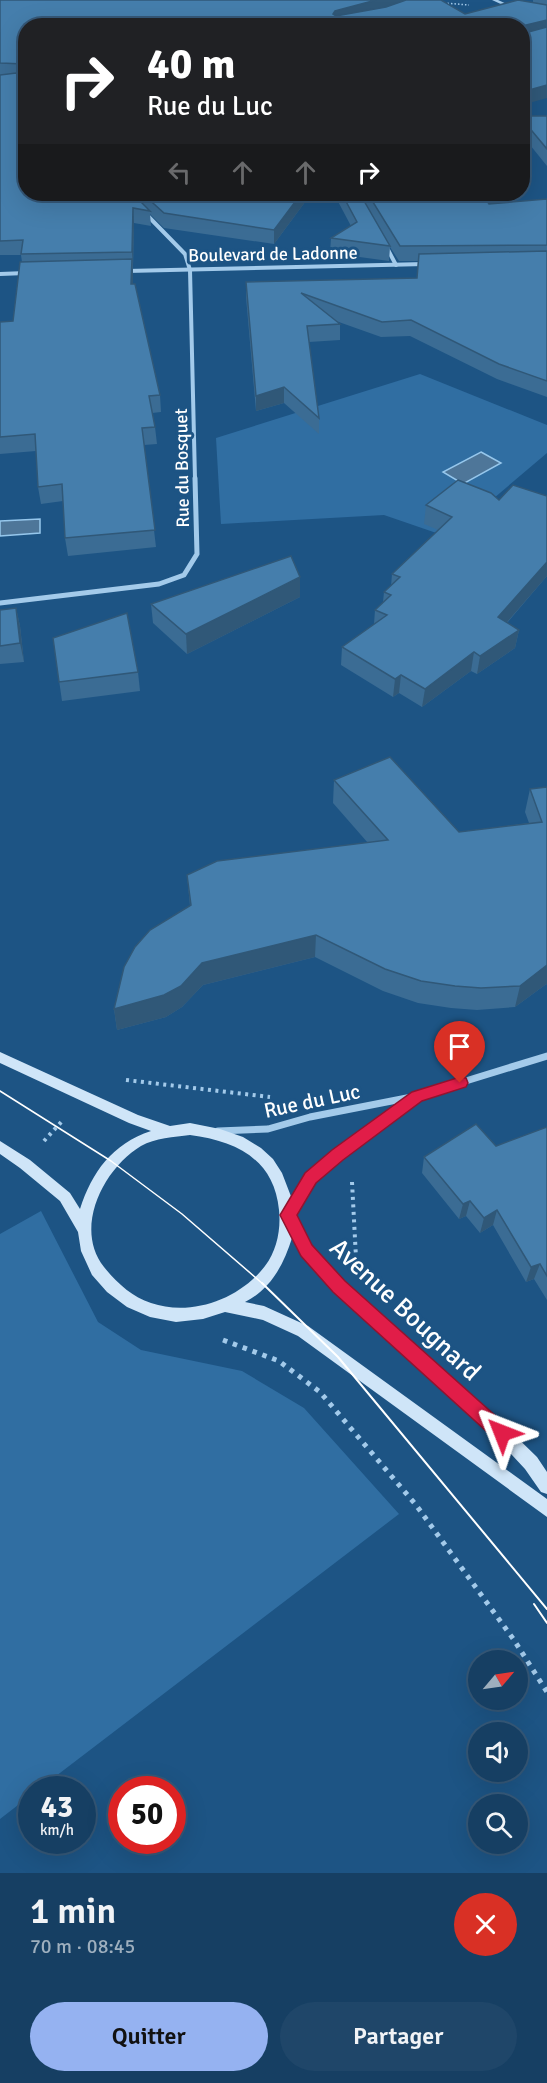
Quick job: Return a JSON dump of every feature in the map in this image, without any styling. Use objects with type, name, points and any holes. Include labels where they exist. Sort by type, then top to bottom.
[{"type":"main road","name":"Avenue Bougnard","points":[[0,1057],[134,1119],[168,1131]]},
{"type":"main road","name":"Avenue Bougnard","points":[[288,1215],[286,1238],[277,1262],[261,1282],[228,1306],[193,1314],[156,1312],[128,1300],[105,1281],[90,1257],[84,1229],[86,1205],[96,1182],[111,1161],[137,1142],[168,1131],[190,1129],[212,1131],[241,1142],[266,1160],[281,1185],[288,1215],[306,1251],[339,1287],[487,1418],[531,1463],[547,1486]]},
{"type":"main road","name":"Avenue Bougnard","points":[[0,1147],[65,1197],[84,1229]]},
{"type":"main road","name":"Avenue Bougnard","points":[[228,1306],[264,1313],[303,1331],[547,1509]]},
{"type":"street","points":[[495,1],[526,12]]},
{"type":"street","name":"Rue du Bosquet","points":[[0,603],[159,584],[184,575],[197,554],[190,270],[185,254],[141,209]]},
{"type":"street","points":[[384,243],[396,265]]},
{"type":"street","name":"Boulevard de Ladonne","points":[[119,272],[431,264]]},
{"type":"street","points":[[0,274],[36,273]]},
{"type":"street","name":"Rue du Luc","points":[[212,1131],[268,1129],[310,1117],[417,1096],[547,1056]]},
{"type":"street","name":"Rue du Luc","points":[[288,1215],[310,1178],[417,1096]]},
{"type":"path","points":[[441,3],[469,5],[495,1]]},
{"type":"path","points":[[219,1338],[279,1361],[320,1392],[416,1505],[514,1640],[547,1692]]},
{"type":"shaded area","points":[[420,374],[547,425],[547,453],[448,537],[384,515],[221,524],[216,438]]},
{"type":"shaded area","points":[[481,452],[501,463],[463,484],[443,472]]},
{"type":"shaded area","points":[[40,519],[40,533],[0,536],[0,521]]},
{"type":"shaded area","points":[[41,1211],[98,1322],[141,1350],[242,1371],[304,1408],[399,1514],[56,1776],[18,1776],[18,1805],[0,1819],[0,1234]]},
{"type":"building","points":[[0,0],[376,0],[335,11],[333,14],[336,16],[386,7],[406,0],[441,0],[465,14],[518,0],[547,5],[547,20],[530,24],[530,18],[18,18],[18,64],[0,63]]},
{"type":"building","points":[[547,27],[547,85],[530,90],[530,32]]},
{"type":"building","points":[[16,73],[18,75],[18,201],[140,201],[150,211],[133,208],[132,252],[21,254],[23,240],[0,241],[0,75]]},
{"type":"building","points":[[530,116],[547,116],[547,149],[530,129]]},
{"type":"building","points":[[547,199],[547,245],[400,246],[372,201],[487,201],[489,204]]},
{"type":"building","points":[[151,201],[296,201],[274,230],[164,213]]},
{"type":"building","points":[[346,201],[364,201],[390,246],[331,238],[357,222]]},
{"type":"building","points":[[547,251],[547,381],[499,364],[411,320],[382,322],[301,293],[340,324],[307,326],[319,418],[284,387],[256,396],[246,282],[417,278],[419,254]]},
{"type":"building","points":[[132,259],[131,284],[135,284],[160,395],[149,396],[155,427],[142,428],[155,530],[65,538],[62,484],[38,487],[35,434],[0,437],[0,322],[13,321],[20,262]]},
{"type":"building","points":[[458,480],[491,493],[499,500],[513,485],[547,496],[547,562],[498,617],[519,630],[480,656],[474,652],[425,689],[401,675],[395,679],[342,647],[387,615],[375,610],[391,595],[384,592],[400,577],[392,574],[452,517],[426,505]]},
{"type":"building","points":[[291,556],[300,577],[186,634],[151,604]]},
{"type":"building","points":[[16,608],[20,643],[0,646],[0,610]]},
{"type":"building","points":[[127,613],[138,672],[59,682],[53,638]]},
{"type":"building","points":[[390,757],[459,832],[542,822],[530,789],[547,787],[547,965],[520,986],[481,988],[455,986],[421,981],[385,969],[316,935],[202,963],[181,986],[164,995],[114,1009],[124,967],[135,947],[150,930],[191,905],[187,875],[217,861],[388,840],[334,780]]},
{"type":"building","points":[[476,1124],[496,1146],[547,1127],[547,1276],[540,1264],[531,1267],[497,1210],[484,1218],[470,1201],[463,1204],[424,1157]]},
{"type":"tram line","points":[[0,1091],[111,1161],[182,1214],[263,1284]]},
{"type":"tram line","points":[[262,1283],[338,1357],[547,1609]]},
{"type":"tram line","points":[[534,1604],[547,1623]]},
{"type":"route","points":[[460,1083],[417,1096],[337,1155],[310,1178],[288,1215],[306,1251],[339,1287],[502,1433]]}]
